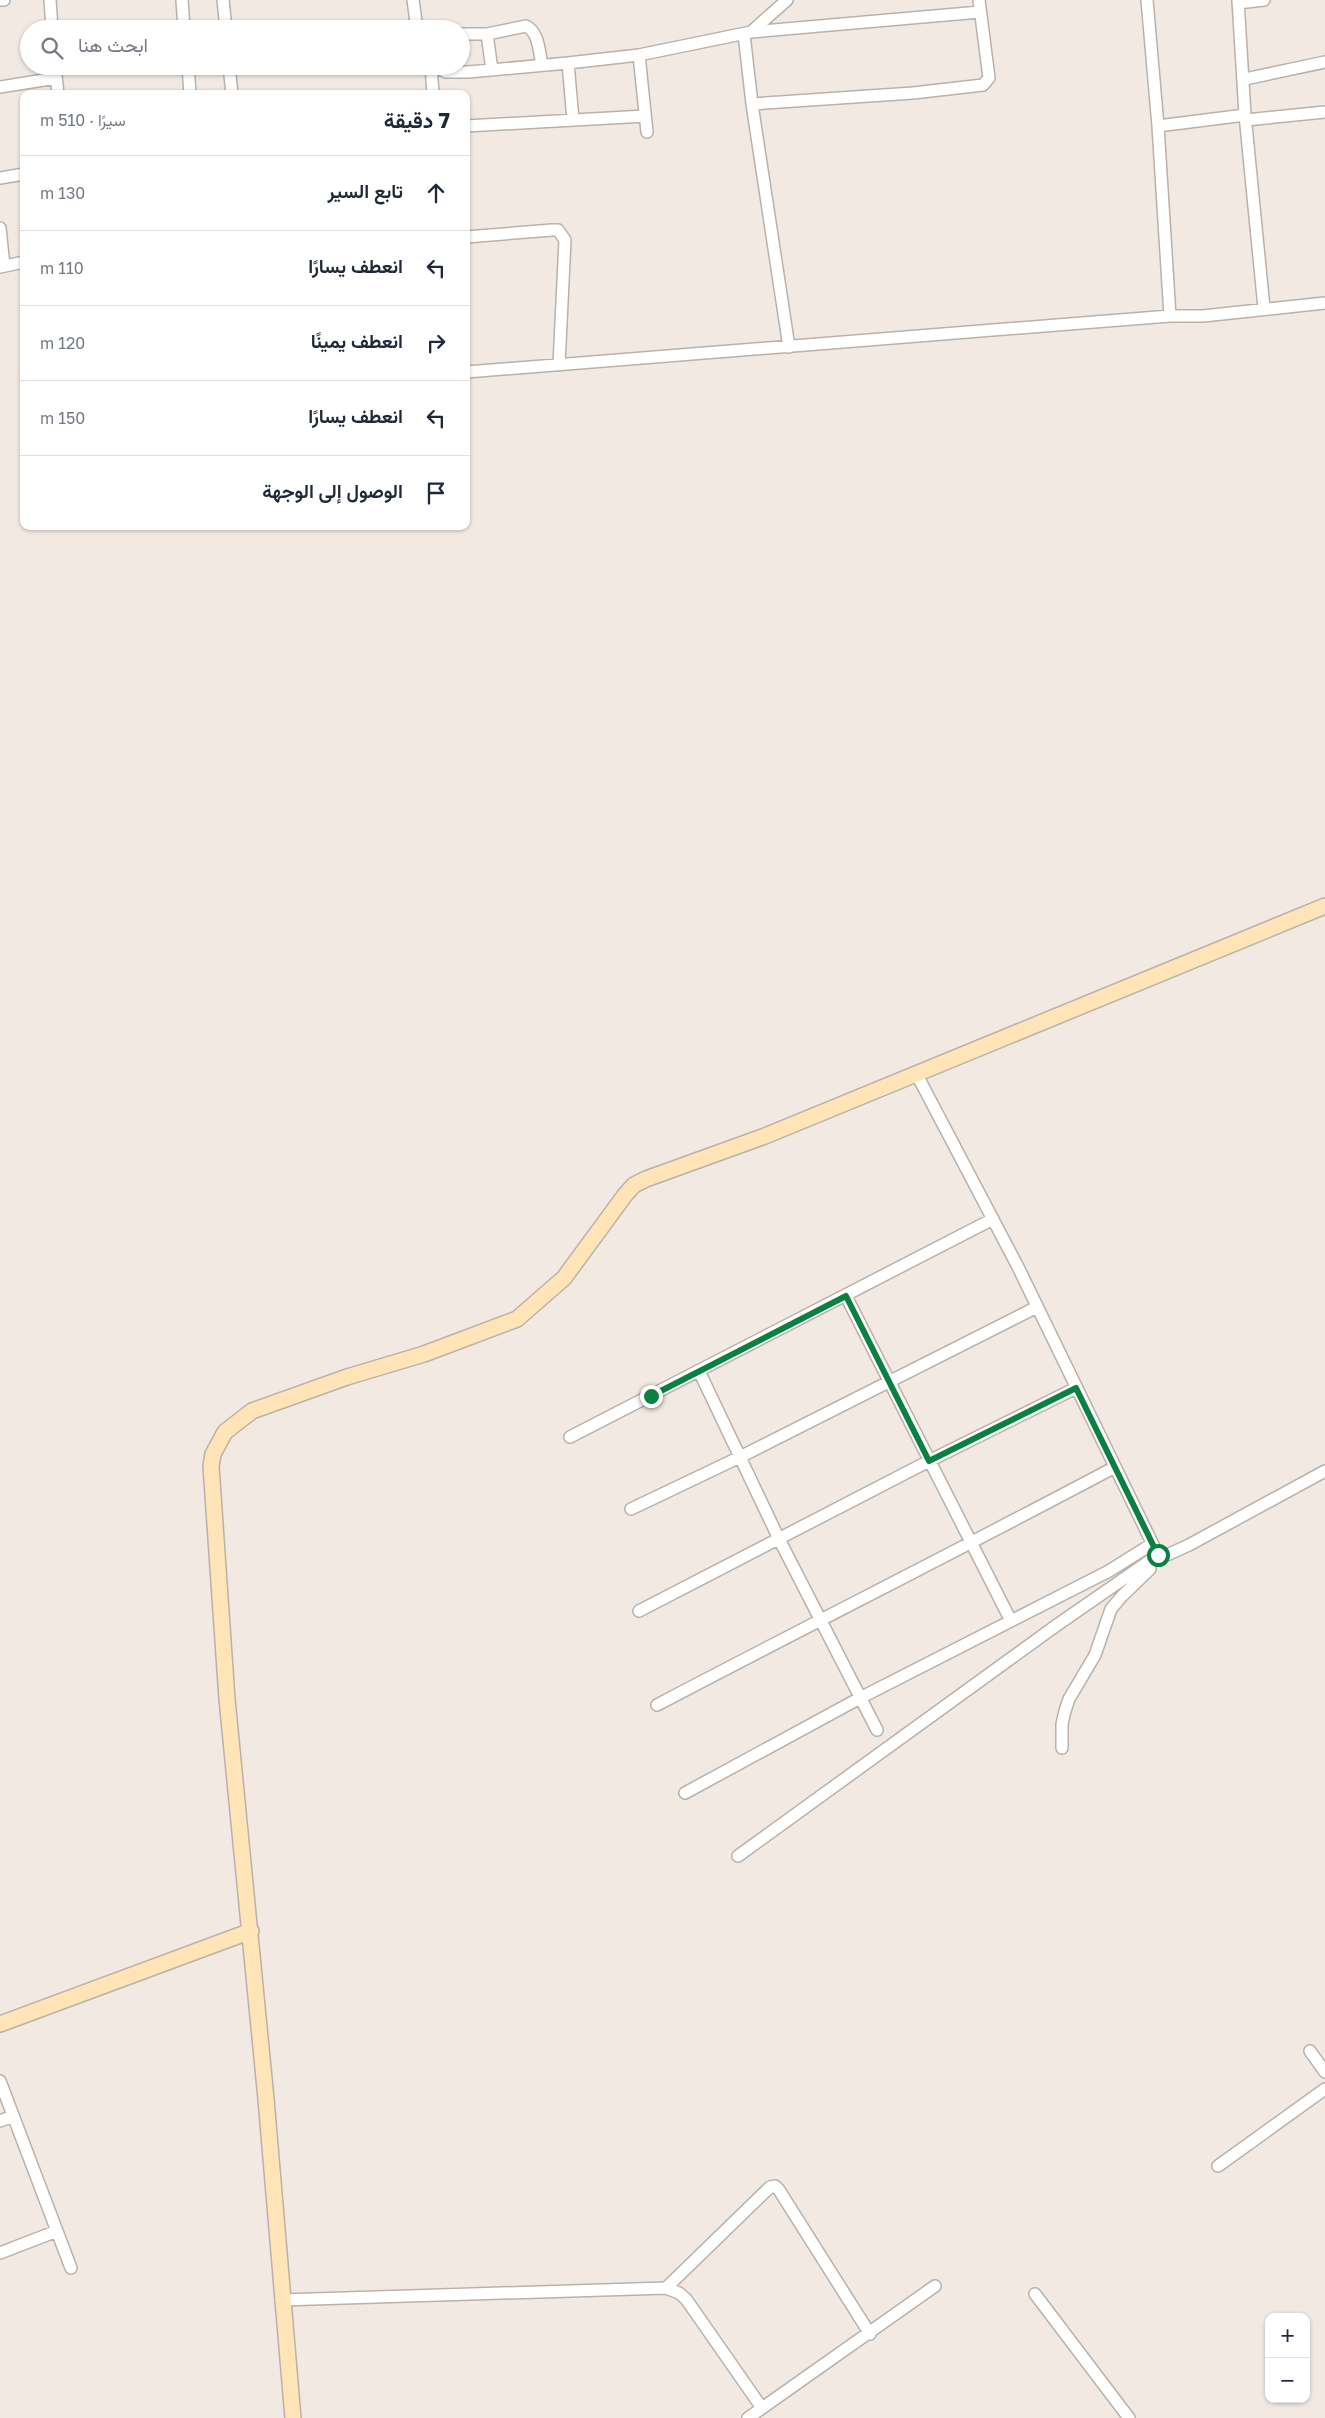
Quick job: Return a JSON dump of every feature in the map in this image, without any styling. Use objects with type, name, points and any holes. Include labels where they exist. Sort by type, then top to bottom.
[{"type":"street","points":[[50,0],[51,20]]},
{"type":"street","points":[[182,0],[183,20]]},
{"type":"street","points":[[223,0],[225,20]]},
{"type":"street","points":[[413,0],[416,20]]},
{"type":"street","points":[[748,33],[787,0]]},
{"type":"street","points":[[752,104],[904,94],[983,85],[989,78],[979,0]]},
{"type":"street","points":[[1147,0],[1158,126],[1170,316]]},
{"type":"street","points":[[1264,0],[1238,1],[1245,79],[1246,118],[1264,308]]},
{"type":"street","points":[[470,71],[639,55],[748,33],[980,12]]},
{"type":"street","points":[[470,34],[487,34],[526,26],[531,28],[535,33],[542,64]]},
{"type":"street","points":[[748,33],[752,104],[789,348]]},
{"type":"street","points":[[487,34],[490,39],[492,70]]},
{"type":"street","points":[[639,55],[647,132]]},
{"type":"street","points":[[1245,79],[1325,62]]},
{"type":"street","points":[[568,63],[573,120]]},
{"type":"street","points":[[0,87],[45,75]]},
{"type":"street","points":[[56,75],[58,90]]},
{"type":"street","points":[[189,75],[190,90]]},
{"type":"street","points":[[230,75],[232,90]]},
{"type":"street","points":[[432,75],[433,90]]},
{"type":"street","points":[[1158,126],[1325,112]]},
{"type":"street","points":[[470,126],[645,116]]},
{"type":"street","points":[[0,178],[20,175]]},
{"type":"street","points":[[0,228],[2,266],[20,263]]},
{"type":"street","points":[[470,237],[552,230],[558,230],[561,234],[565,240],[558,365]]},
{"type":"street","points":[[470,372],[789,348],[1170,316],[1203,316],[1325,303]]},
{"type":"street","points":[[293,2418],[281,2300],[251,1931],[227,1698],[211,1466],[213,1454],[225,1432],[252,1411],[347,1377],[424,1354],[516,1319],[564,1278],[634,1185],[765,1136],[1325,906]]},
{"type":"street","points":[[916,1073],[994,1219],[1158,1555]]},
{"type":"street","points":[[570,1437],[994,1219]]},
{"type":"street","points":[[846,1296],[887,1382],[1010,1621]]},
{"type":"street","points":[[631,1509],[740,1457],[1037,1307]]},
{"type":"street","points":[[699,1371],[779,1539],[877,1730]]},
{"type":"street","points":[[639,1612],[929,1461],[1076,1388]]},
{"type":"street","points":[[657,1705],[820,1619],[971,1544],[1115,1466]]},
{"type":"street","points":[[738,1856],[1158,1555],[1167,1555],[1189,1545],[1325,1471]]},
{"type":"street","points":[[685,1793],[860,1698],[1109,1571],[1152,1544]]},
{"type":"street","points":[[1062,1748],[1062,1724],[1067,1705],[1095,1655],[1108,1617],[1116,1603],[1145,1576],[1150,1569],[1148,1562]]},
{"type":"street","points":[[1106,1591],[1116,1603]]},
{"type":"street","points":[[0,2024],[251,1931]]},
{"type":"street","points":[[1310,2051],[1325,2072]]},
{"type":"street","points":[[0,2081],[71,2268]]},
{"type":"street","points":[[1218,2166],[1325,2089]]},
{"type":"street","points":[[0,2121],[13,2116]]},
{"type":"street","points":[[666,2288],[770,2187],[775,2186],[780,2190],[870,2334]]},
{"type":"street","points":[[0,2253],[57,2231]]},
{"type":"street","points":[[748,2418],[870,2334],[935,2286]]},
{"type":"street","points":[[281,2300],[666,2288],[679,2293],[686,2300],[762,2408]]},
{"type":"street","points":[[1035,2294],[1129,2418]]},
{"type":"route","points":[[651,1396],[846,1296],[887,1382],[929,1461],[1076,1388],[1158,1555]]}]
